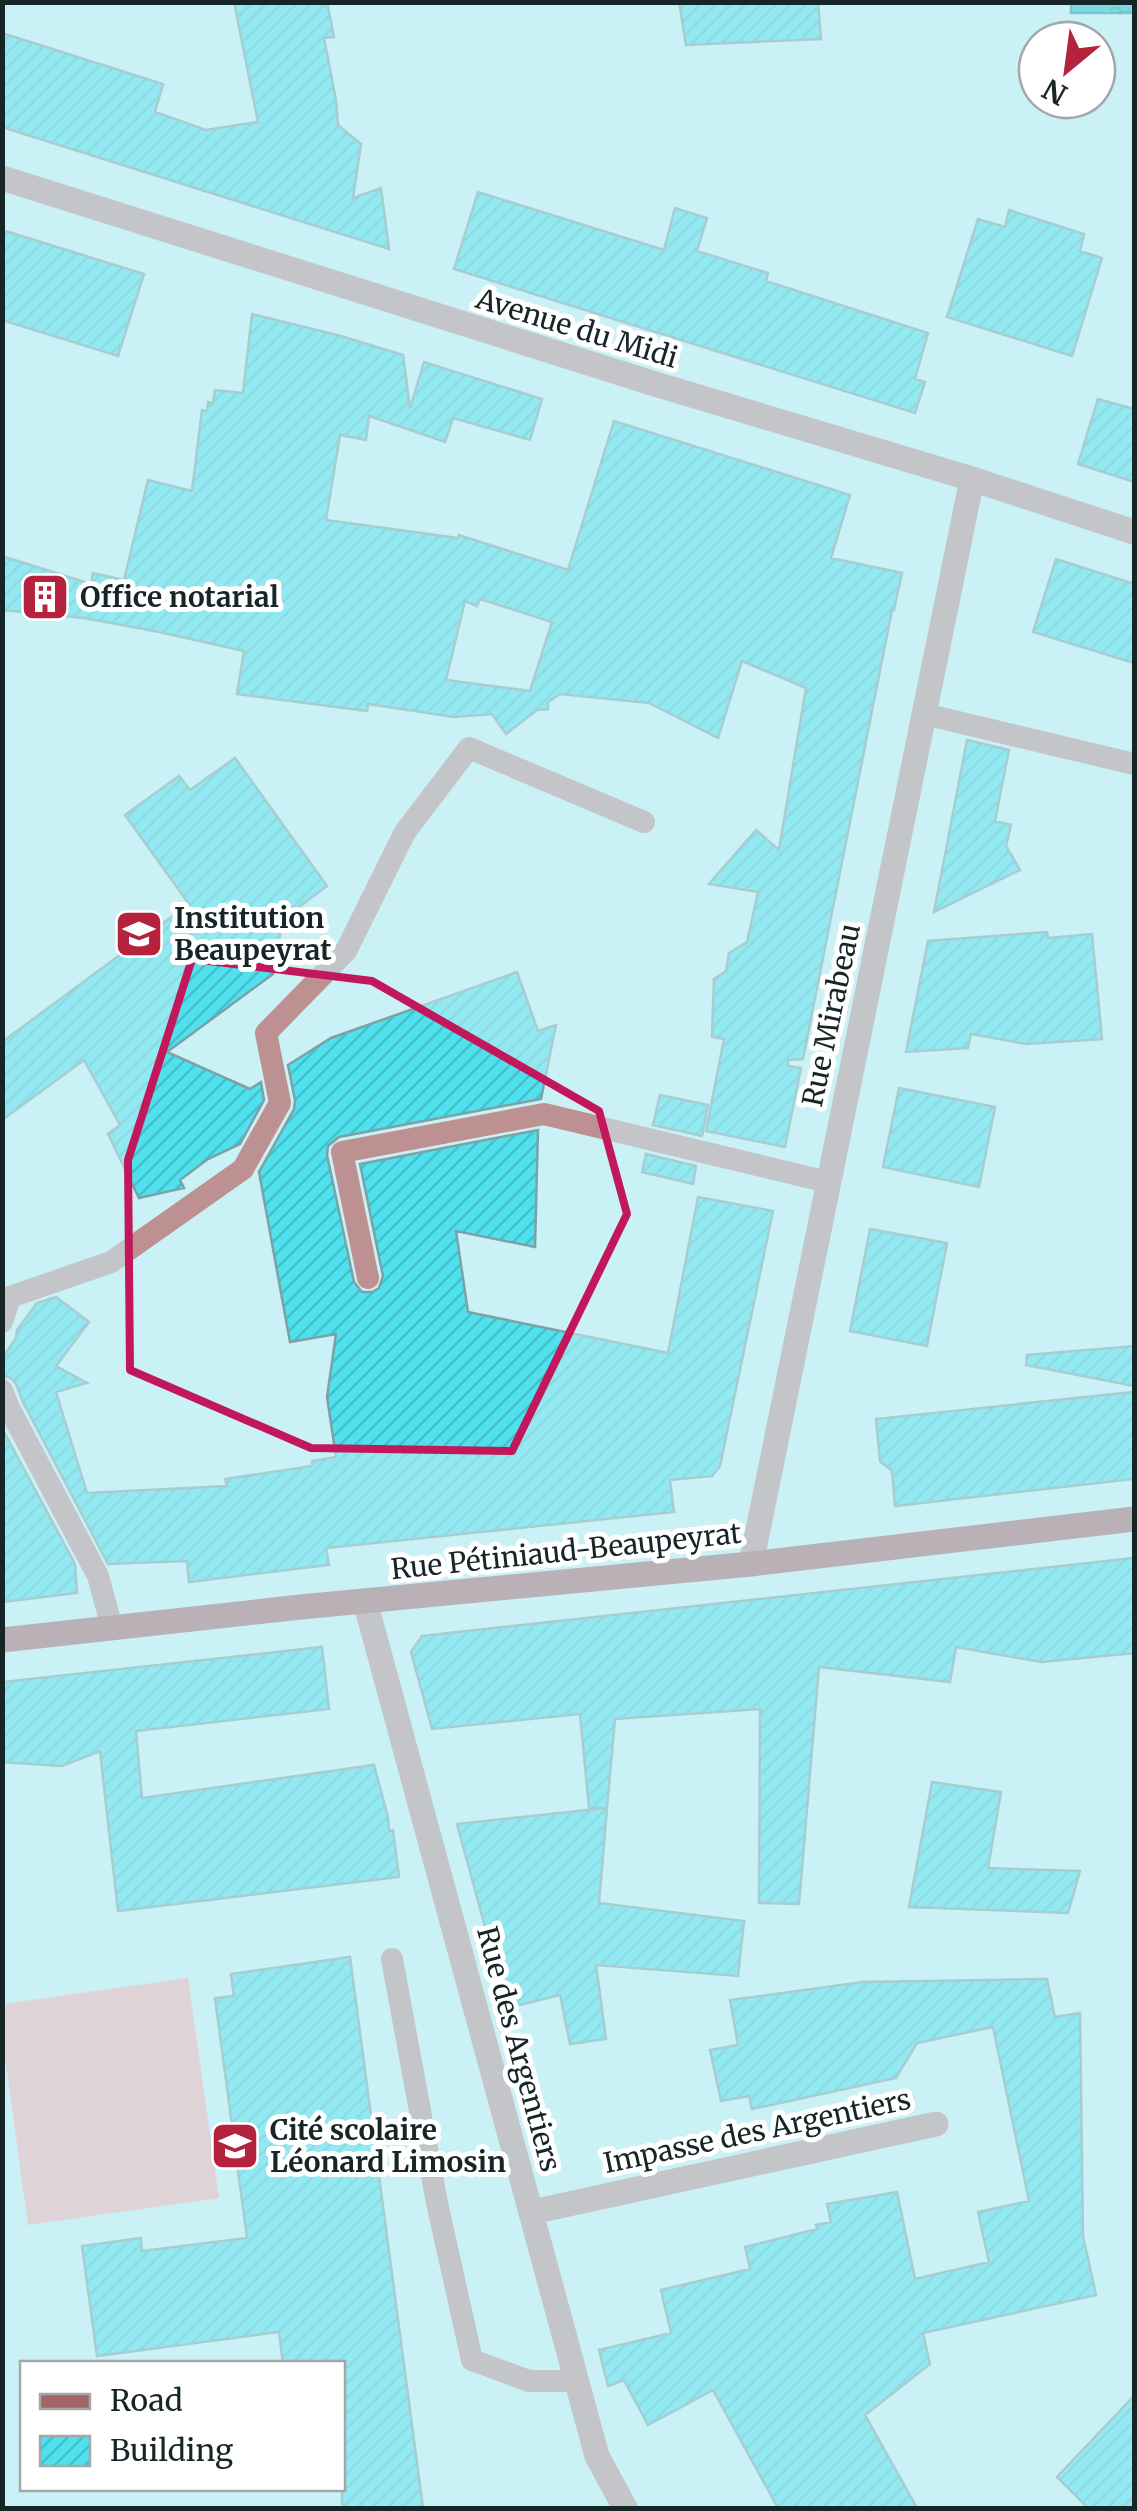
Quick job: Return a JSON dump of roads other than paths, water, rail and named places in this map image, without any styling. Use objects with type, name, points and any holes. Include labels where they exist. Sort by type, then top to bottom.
[{"type":"street","name":"Avenue du Midi","points":[[2,178],[1134,532]]},
{"type":"street","name":"Rue Mirabeau","points":[[751,1564],[972,479]]},
{"type":"street","name":"Rue Pétiniaud-Beaupeyrat","points":[[2,1640],[751,1564],[1134,1519]]},
{"type":"street","name":"Rue des Argentiers","points":[[364,1601],[596,2456],[626,2508]]},
{"type":"street","name":"Impasse des Argentiers","points":[[532,2212],[936,2124]]},
{"type":"lane","points":[[924,714],[1134,764]]},
{"type":"lane","points":[[2,1322],[10,1296],[110,1262],[243,1169],[280,1102],[266,1033],[346,951],[405,832],[468,748],[644,822]]},
{"type":"lane","points":[[368,1278],[342,1152],[544,1114],[828,1182]]},
{"type":"lane","points":[[2,1390],[98,1576],[112,1628]]},
{"type":"lane","points":[[392,1959],[437,2203],[472,2360],[529,2380],[576,2380]]},
{"type":"water","points":[[1071,3],[1134,3],[1134,13],[1071,13]]},
{"type":"place","name":"Office notarial","points":[[45,597]]},
{"type":"place","name":"Institution Beaupeyrat","points":[[139,934]]},
{"type":"place","name":"Cité scolaire Léonard Limosin","points":[[235,2146]]}]
